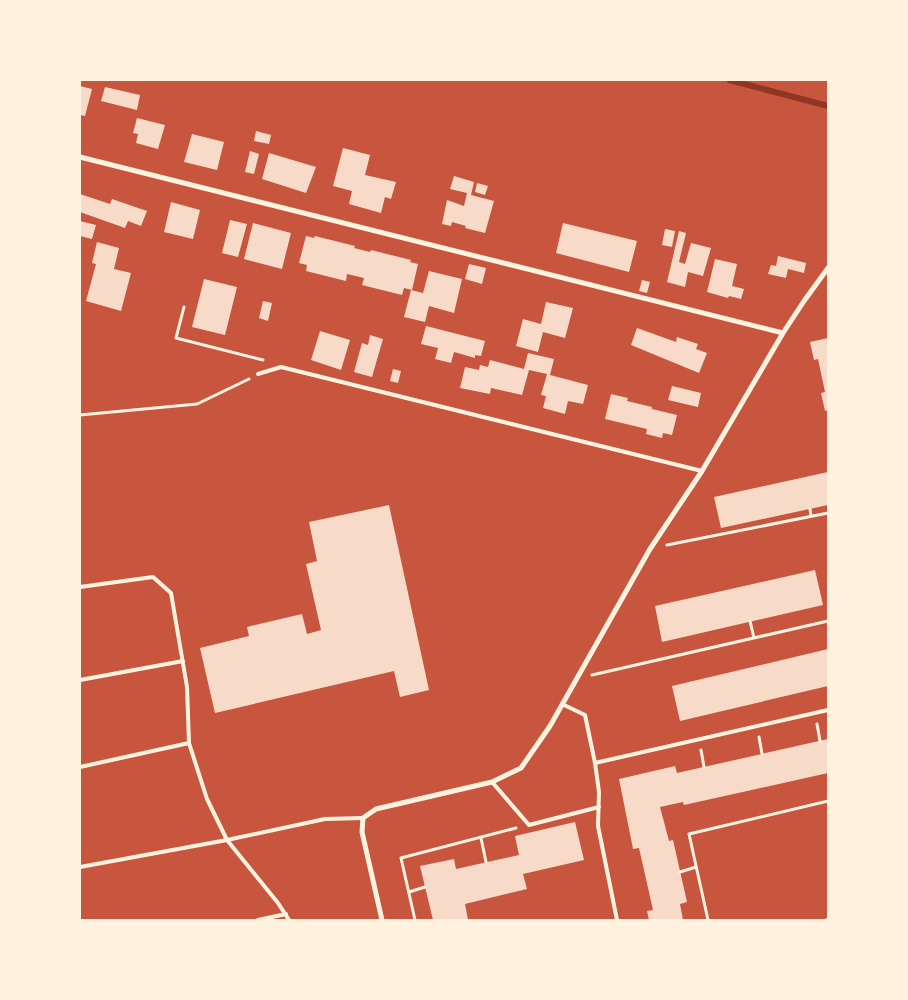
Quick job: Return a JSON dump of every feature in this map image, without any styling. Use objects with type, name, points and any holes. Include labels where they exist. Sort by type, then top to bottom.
[{"type":"street","points":[[80,158],[783,333]]},
{"type":"street","points":[[382,920],[362,832],[364,818],[376,809],[492,782],[521,768],[550,726],[650,549],[702,471],[783,333],[828,268]]},
{"type":"lane","points":[[258,374],[281,366],[702,471]]},
{"type":"lane","points":[[80,587],[153,577],[170,594],[187,687],[189,743],[207,799],[228,840],[289,920]]},
{"type":"lane","points":[[80,680],[183,661]]},
{"type":"lane","points":[[562,704],[585,715],[599,792],[598,826],[617,920]]},
{"type":"lane","points":[[595,763],[828,710]]},
{"type":"lane","points":[[80,767],[189,743]]},
{"type":"lane","points":[[492,782],[528,825],[599,807]]},
{"type":"lane","points":[[80,867],[228,840],[325,819],[364,818]]},
{"type":"lane","points":[[258,920],[286,914]]},
{"type":"path","points":[[184,307],[176,338],[258,358],[281,366]]},
{"type":"path","points":[[80,415],[196,404],[258,374]]},
{"type":"path","points":[[810,509],[811,516]]},
{"type":"path","points":[[650,549],[828,513]]},
{"type":"path","points":[[751,522],[753,528]]},
{"type":"path","points":[[750,621],[754,638]]},
{"type":"path","points":[[576,678],[828,621]]},
{"type":"path","points":[[708,920],[689,834],[828,801]]},
{"type":"path","points":[[415,920],[401,858],[528,825]]},
{"type":"path","points":[[481,838],[486,862]]},
{"type":"path","points":[[680,872],[696,867]]},
{"type":"path","points":[[409,892],[425,887]]},
{"type":"building","points":[[80,86],[92,89],[85,116],[80,115]]},
{"type":"building","points":[[105,87],[140,95],[137,110],[101,101]]},
{"type":"building","points":[[137,118],[165,125],[158,149],[136,143],[138,134],[133,133]]},
{"type":"building","points":[[256,131],[271,135],[269,144],[254,141]]},
{"type":"building","points":[[192,134],[224,142],[217,170],[184,162]]},
{"type":"building","points":[[343,148],[370,155],[365,175],[396,182],[391,199],[385,197],[381,213],[349,204],[352,191],[333,186]]},
{"type":"building","points":[[250,151],[259,154],[254,174],[245,172]]},
{"type":"building","points":[[269,153],[316,167],[306,193],[262,179]]},
{"type":"building","points":[[454,176],[474,182],[471,195],[494,201],[485,233],[465,228],[466,226],[452,222],[451,226],[442,224],[447,200],[464,206],[467,193],[450,189]]},
{"type":"building","points":[[477,183],[488,186],[485,195],[475,192]]},
{"type":"building","points":[[80,194],[110,204],[112,199],[147,211],[141,226],[128,221],[125,228],[80,212]]},
{"type":"building","points":[[171,202],[200,210],[193,239],[164,232]]},
{"type":"building","points":[[230,220],[247,224],[238,257],[222,253]]},
{"type":"building","points":[[80,221],[96,225],[92,239],[80,236]]},
{"type":"building","points":[[253,223],[291,233],[282,269],[244,259]]},
{"type":"building","points":[[563,223],[637,241],[629,272],[556,253]]},
{"type":"building","points":[[665,229],[675,231],[672,247],[662,245]]},
{"type":"building","points":[[679,231],[686,233],[679,262],[685,264],[691,243],[711,248],[703,276],[688,272],[685,287],[667,282]]},
{"type":"building","points":[[306,236],[314,238],[315,236],[355,246],[354,248],[370,252],[371,250],[411,260],[410,262],[418,264],[412,290],[404,288],[402,295],[362,285],[364,278],[347,274],[346,281],[306,271],[307,265],[299,263]]},
{"type":"building","points":[[97,242],[119,248],[114,269],[131,273],[121,311],[86,301],[96,264],[92,263]]},
{"type":"building","points":[[778,256],[806,263],[804,273],[788,269],[786,278],[768,274],[771,265],[776,266]]},
{"type":"building","points":[[715,259],[737,264],[732,286],[744,289],[741,299],[729,296],[728,298],[707,292]]},
{"type":"building","points":[[469,264],[486,268],[482,284],[465,279]]},
{"type":"building","points":[[429,271],[462,279],[454,313],[429,306],[425,322],[404,317],[411,290],[423,293]]},
{"type":"building","points":[[204,279],[237,287],[225,335],[192,327]]},
{"type":"building","points":[[642,280],[650,282],[647,293],[639,291]]},
{"type":"building","points":[[263,301],[272,303],[268,321],[259,318]]},
{"type":"building","points":[[546,302],[573,308],[565,338],[543,332],[538,352],[516,346],[523,319],[541,324]]},
{"type":"building","points":[[426,326],[485,341],[481,356],[475,355],[475,358],[454,352],[451,363],[435,359],[438,348],[421,344]]},
{"type":"building","points":[[637,328],[676,342],[677,337],[698,344],[696,349],[707,353],[699,373],[631,345]]},
{"type":"building","points":[[320,331],[350,340],[341,370],[311,360]]},
{"type":"building","points":[[370,335],[383,339],[372,377],[354,372],[362,343],[368,345]]},
{"type":"building","points":[[828,338],[828,410],[825,411],[821,393],[825,392],[818,359],[814,360],[810,342]]},
{"type":"building","points":[[528,353],[554,359],[550,375],[588,385],[583,404],[568,401],[565,414],[543,408],[546,396],[541,395],[547,374],[529,370],[522,395],[491,388],[490,394],[460,388],[465,367],[479,370],[480,365],[488,367],[490,360],[524,369]]},
{"type":"building","points":[[393,369],[401,371],[398,383],[390,381]]},
{"type":"building","points":[[672,386],[701,393],[698,407],[668,400]]},
{"type":"building","points":[[611,394],[628,398],[627,401],[652,407],[652,409],[677,415],[672,435],[663,433],[662,438],[646,434],[647,429],[605,419]]},
{"type":"building","points":[[828,472],[828,505],[721,528],[714,497]]},
{"type":"building","points":[[389,505],[429,690],[400,697],[394,671],[215,713],[200,648],[249,636],[247,627],[302,614],[307,634],[321,630],[306,564],[317,561],[309,522]]},
{"type":"building","points":[[815,570],[823,605],[662,642],[655,606]]},
{"type":"building","points":[[828,649],[828,686],[680,721],[672,686]]},
{"type":"building","points":[[828,739],[828,773],[684,805],[683,802],[660,807],[669,841],[673,840],[687,902],[680,904],[683,920],[649,920],[647,911],[653,910],[639,848],[633,849],[619,779],[675,766],[677,773]]},
{"type":"building","points":[[575,822],[584,860],[523,874],[527,889],[465,904],[468,920],[433,920],[420,866],[454,859],[456,869],[519,855],[515,836]]},
{"type":"waterway","points":[[729,80],[828,106]]}]
